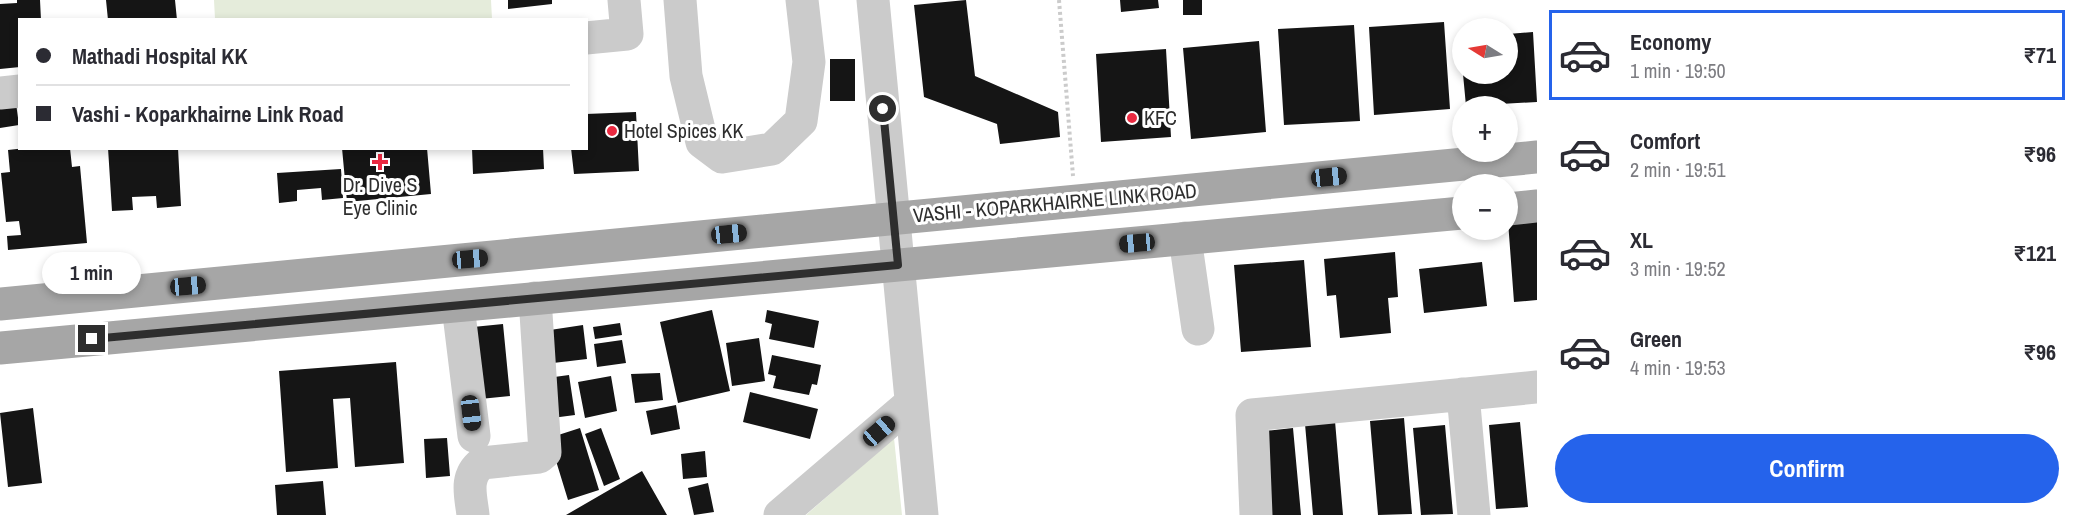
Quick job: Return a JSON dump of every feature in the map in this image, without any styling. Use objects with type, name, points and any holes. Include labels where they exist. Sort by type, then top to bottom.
[{"type":"main road","name":"VASHI - KOPARKHAIRNE LINK ROAD","points":[[0,304],[1537,157]]},
{"type":"main road","points":[[1518,208],[1537,206]]},
{"type":"main road","points":[[0,348],[1452,214]]},
{"type":"street","points":[[588,38],[627,34],[624,0]]},
{"type":"street","points":[[680,0],[686,76],[702,142],[722,157],[772,149],[801,121],[809,62],[802,0]]},
{"type":"street","points":[[873,0],[922,515]]},
{"type":"street","points":[[0,93],[18,91]]},
{"type":"street","points":[[1185,238],[1198,329]]},
{"type":"street","points":[[473,515],[469,486],[474,469],[482,464],[539,457],[545,452],[535,298]]},
{"type":"street","points":[[458,306],[474,436]]},
{"type":"street","points":[[1256,515],[1252,415],[1537,387]]},
{"type":"street","points":[[1462,394],[1474,515]]},
{"type":"street","points":[[780,515],[911,403]]},
{"type":"path","points":[[1059,0],[1075,202]]},
{"type":"green space","points":[[214,0],[491,0],[492,18],[215,18]]},
{"type":"green space","points":[[894,438],[902,515],[806,515]]},
{"type":"building","points":[[17,0],[40,0],[41,18],[18,18],[18,67],[0,69],[0,4],[17,3]]},
{"type":"building","points":[[106,0],[175,0],[177,18],[108,18]]},
{"type":"building","points":[[508,0],[552,0],[552,4],[508,9]]},
{"type":"building","points":[[966,0],[975,76],[1058,112],[1060,137],[1000,144],[997,124],[924,97],[914,5]]},
{"type":"building","points":[[1120,0],[1158,0],[1159,8],[1121,12]]},
{"type":"building","points":[[1183,0],[1202,0],[1202,15],[1183,15]]},
{"type":"building","points":[[1444,22],[1450,109],[1374,115],[1369,27]]},
{"type":"building","points":[[1354,25],[1360,121],[1284,125],[1278,29]]},
{"type":"building","points":[[1533,32],[1537,102],[1518,103],[1518,96],[1465,96],[1464,84],[1518,84],[1518,33]]},
{"type":"building","points":[[1259,41],[1266,132],[1191,139],[1183,48]]},
{"type":"building","points":[[1166,49],[1171,137],[1101,142],[1096,54]]},
{"type":"building","points":[[830,59],[855,59],[855,101],[830,101]]},
{"type":"building","points":[[15,96],[18,125],[0,128],[0,98]]},
{"type":"building","name":"Hotel Spices KK","points":[[636,112],[639,171],[574,174],[571,150],[588,150],[588,114]]},
{"type":"building","points":[[8,150],[70,150],[72,167],[80,166],[87,243],[8,250],[7,236],[21,235],[19,221],[6,222],[1,173],[10,172]]},
{"type":"building","points":[[108,150],[178,150],[181,206],[157,208],[156,196],[132,197],[133,210],[112,211]]},
{"type":"building","points":[[342,150],[427,150],[431,194],[347,202]]},
{"type":"building","points":[[472,150],[543,150],[544,169],[473,174]]},
{"type":"building","points":[[341,169],[343,198],[322,200],[321,188],[297,190],[297,201],[279,203],[277,173]]},
{"type":"building","points":[[1537,218],[1537,300],[1514,302],[1509,240],[1518,240],[1518,220]]},
{"type":"building","points":[[1395,252],[1398,297],[1388,298],[1391,333],[1340,338],[1336,295],[1327,296],[1324,259]]},
{"type":"building","points":[[1304,260],[1311,347],[1241,352],[1234,265]]},
{"type":"building","points":[[1482,262],[1487,306],[1424,313],[1419,269]]},
{"type":"building","points":[[712,310],[730,391],[678,403],[660,322]]},
{"type":"building","points":[[767,310],[819,321],[814,348],[769,339],[772,324],[765,322]]},
{"type":"building","points":[[620,323],[622,335],[595,339],[593,327]]},
{"type":"building","points":[[503,324],[510,396],[480,399],[473,327]]},
{"type":"building","points":[[583,325],[587,359],[553,363],[550,330]]},
{"type":"building","points":[[759,338],[765,381],[732,386],[726,343]]},
{"type":"building","points":[[622,340],[626,363],[597,367],[594,344]]},
{"type":"building","points":[[772,355],[821,365],[817,385],[812,384],[809,395],[773,388],[776,376],[768,374]]},
{"type":"building","points":[[396,362],[404,463],[355,467],[350,398],[333,399],[338,468],[286,472],[279,371]]},
{"type":"building","points":[[660,373],[663,400],[635,403],[631,374]]},
{"type":"building","points":[[569,375],[575,415],[552,418],[547,378]]},
{"type":"building","points":[[611,376],[617,411],[585,418],[578,382]]},
{"type":"building","points":[[750,392],[818,409],[810,439],[743,422]]},
{"type":"building","points":[[676,405],[680,429],[651,435],[646,411]]},
{"type":"building","points":[[33,408],[42,483],[8,487],[0,413]]},
{"type":"building","points":[[1404,418],[1412,514],[1378,515],[1370,421]]},
{"type":"building","points":[[1335,421],[1343,515],[1313,515],[1305,424]]},
{"type":"building","points":[[1520,422],[1528,507],[1496,509],[1489,425]]},
{"type":"building","points":[[1445,425],[1453,514],[1421,515],[1413,428]]},
{"type":"building","points":[[580,428],[599,490],[568,500],[549,438]]},
{"type":"building","points":[[601,428],[620,479],[604,486],[585,434]]},
{"type":"building","points":[[1293,428],[1301,515],[1271,515],[1264,431]]},
{"type":"building","points":[[447,438],[450,476],[426,478],[424,439]]},
{"type":"building","points":[[705,451],[707,477],[683,479],[681,454]]},
{"type":"building","points":[[642,471],[667,515],[566,515]]},
{"type":"building","points":[[323,481],[326,515],[277,515],[275,485]]},
{"type":"building","points":[[708,483],[714,512],[694,515],[688,488]]},
{"type":"place","name":"KFC","points":[[1132,118]]},
{"type":"place","name":"Hotel Spices KK","points":[[612,131]]},
{"type":"place","name":"Dr. Dive S Eye Clinic","points":[[380,162]]},
{"type":"route","points":[[92,339],[898,265],[883,109]]}]
